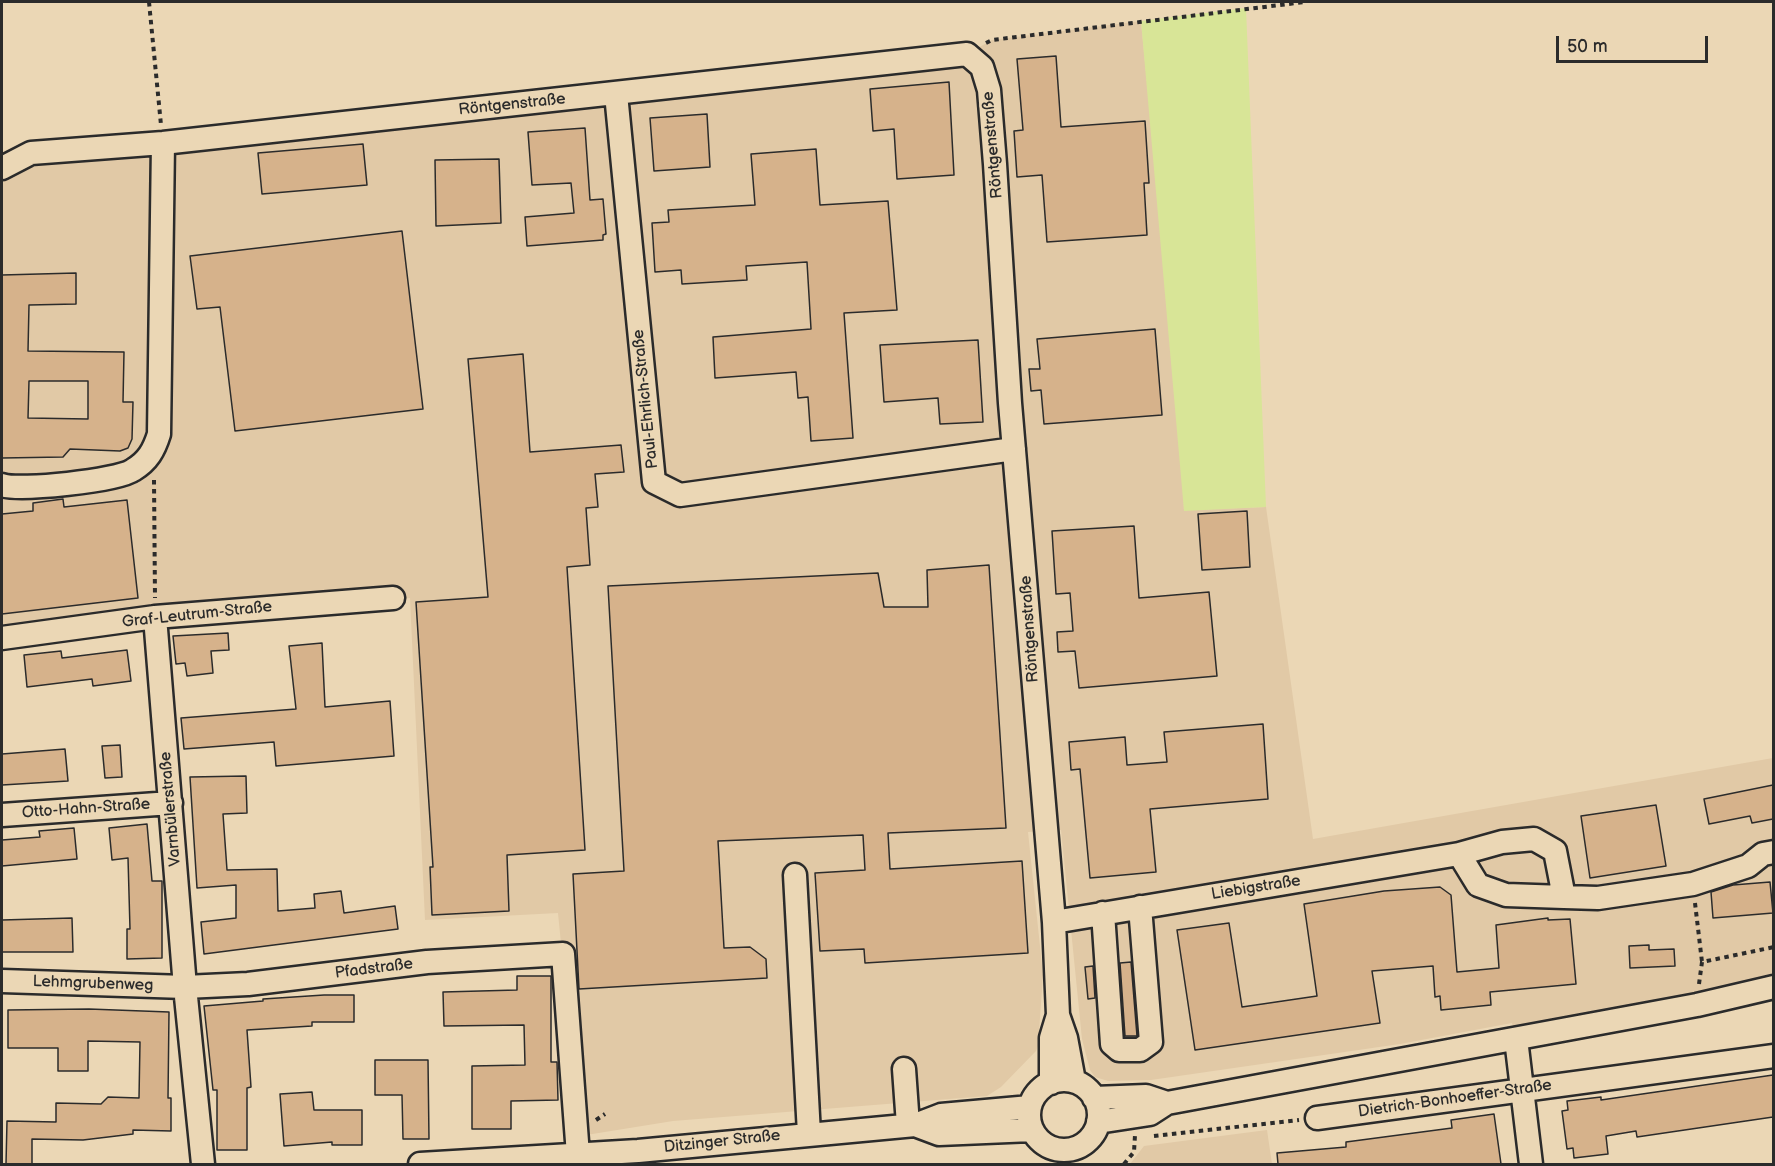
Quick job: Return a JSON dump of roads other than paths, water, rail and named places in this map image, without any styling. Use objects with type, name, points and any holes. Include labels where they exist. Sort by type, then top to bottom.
[{"type":"street","name":"Röntgenstraße","points":[[2,168],[31,153],[163,143],[967,54],[982,67],[989,90],[1014,449],[1054,921],[1058,1015],[1066,1038],[1074,1081]]},
{"type":"street","name":"Paul-Ehrlich-Straße","points":[[616,94],[654,482],[680,495],[1014,449]]},
{"type":"street","points":[[2,485],[94,481],[132,471],[153,452],[159,434],[163,143]]},
{"type":"street","name":"Graf-Leutrum-Straße","points":[[2,638],[155,617],[393,598]]},
{"type":"street","name":"Varnbülerstraße","points":[[155,617],[185,987],[203,1164]]},
{"type":"street","name":"Otto-Hahn-Straße","points":[[2,815],[171,803]]},
{"type":"street","name":"Liebigstraße","points":[[1054,921],[1459,854],[1502,842],[1534,838],[1555,851],[1564,897]]},
{"type":"street","points":[[1459,854],[1478,885],[1506,896],[1598,898],[1702,880],[1748,866],[1763,855],[1773,852]]},
{"type":"street","points":[[795,875],[809,1134]]},
{"type":"street","points":[[1103,913],[1112,1044],[1119,1050],[1140,1050],[1151,1042],[1140,907]]},
{"type":"street","name":"Pfadstraße","points":[[185,987],[248,984],[427,962],[563,954],[578,1155]]},
{"type":"street","name":"Lehmgrubenweg","points":[[2,981],[185,987]]},
{"type":"street","points":[[1098,1122],[1150,1114],[1167,1103],[1697,1005],[1773,987]]},
{"type":"street","name":"Röntgenstraße","points":[[1051,1083],[1052,1038],[1058,1015]]},
{"type":"street","points":[[1516,1039],[1531,1164]]},
{"type":"street","name":"Dietrich-Bonhoeffer-Straße","points":[[1317,1118],[1773,1056]]},
{"type":"street","points":[[904,1070],[912,1125]]},
{"type":"street","points":[[1074,1081],[1082,1085],[1094,1098],[1098,1110],[1098,1122],[1090,1138],[1074,1156],[1052,1156],[1032,1130],[1030,1107],[1035,1095],[1051,1083],[1074,1081]]},
{"type":"street","points":[[1094,1098],[1146,1096],[1167,1103]]},
{"type":"street","name":"Ditzinger Straße","points":[[420,1164],[538,1161],[578,1155],[638,1158],[809,1134],[912,1125],[941,1116],[1030,1107]]},
{"type":"street","name":"Ditzinger Straße","points":[[912,1125],[939,1134],[1032,1130]]}]
